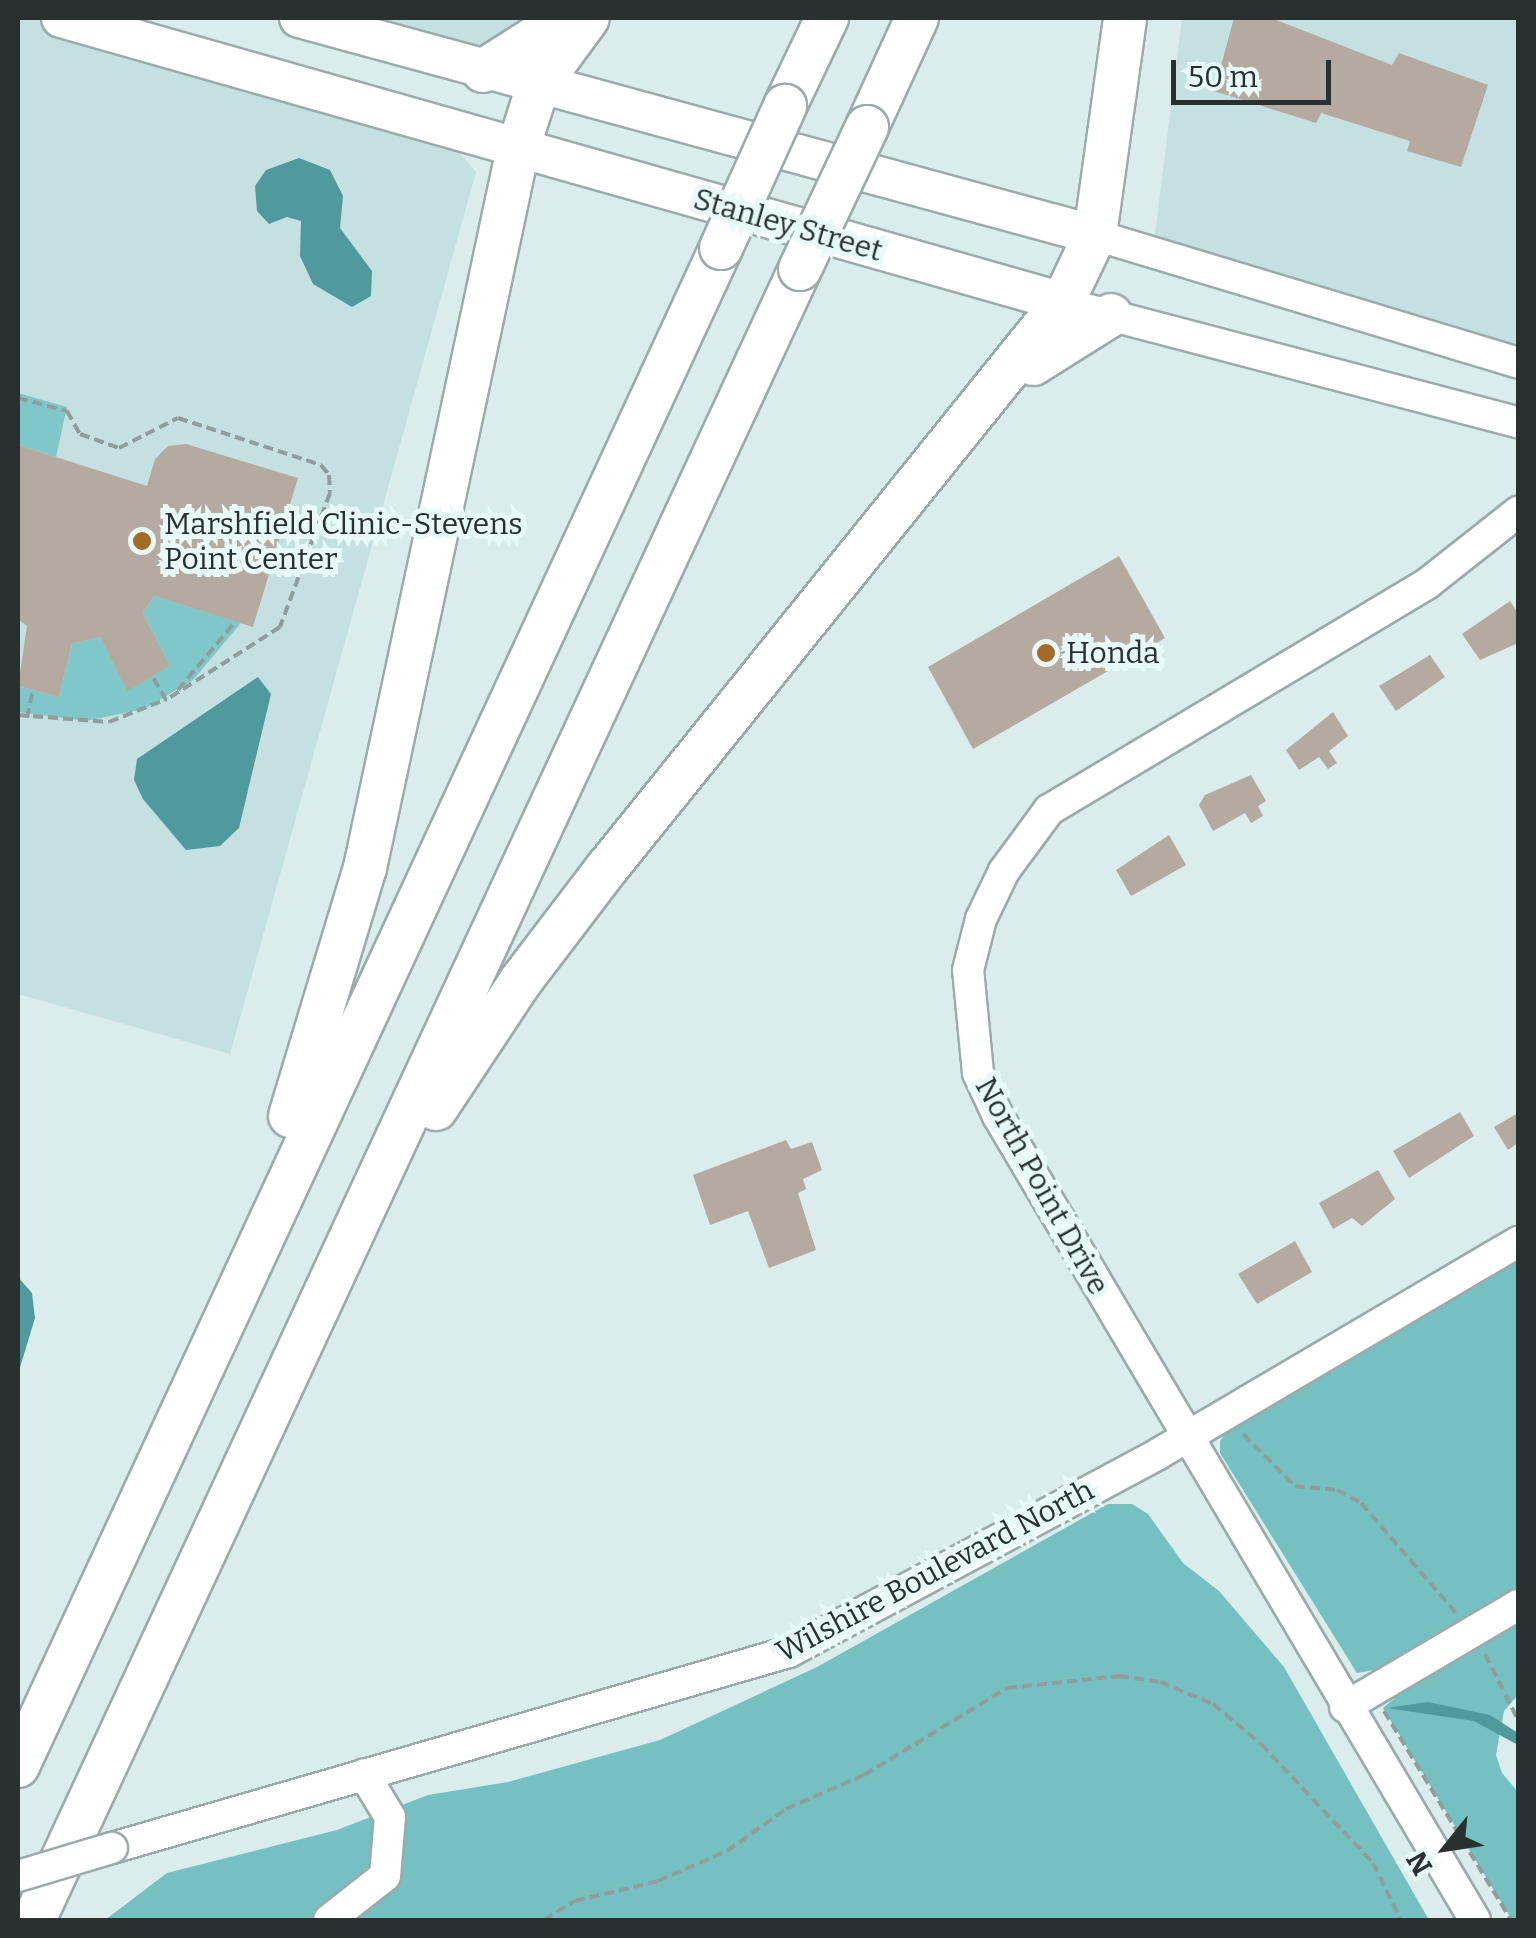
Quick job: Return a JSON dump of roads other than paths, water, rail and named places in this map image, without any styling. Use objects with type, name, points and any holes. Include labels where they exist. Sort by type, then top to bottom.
[{"type":"highway","points":[[484,71],[566,18]]},
{"type":"highway","points":[[147,1481],[147,1439],[286,1127],[334,985],[396,733],[518,149],[538,86],[588,18]]},
{"type":"highway","points":[[18,1766],[827,18]]},
{"type":"highway","points":[[34,1920],[918,18]]},
{"type":"highway","points":[[379,1177],[410,1152],[485,1031],[608,868],[1063,302],[1095,235],[1125,18]]},
{"type":"highway","points":[[988,396],[1111,315]]},
{"type":"main road","name":"Stanley Street","points":[[60,18],[1063,302]]},
{"type":"main road","points":[[299,18],[1095,235]]},
{"type":"street","points":[[1095,235],[1511,355]]},
{"type":"street","name":"Stanley Street","points":[[1063,302],[1518,422]]},
{"type":"street","name":"North Point Drive","points":[[1476,1920],[1184,1438],[978,1073],[968,970],[981,919],[1023,839],[1060,802],[1428,582],[1518,512]]},
{"type":"street","name":"Wilshire Boulevard North","points":[[18,1876],[788,1652],[1184,1438],[1518,1242]]},
{"type":"street","points":[[1344,1707],[1518,1605]]},
{"type":"street","points":[[329,1920],[386,1876],[390,1817],[364,1774]]},
{"type":"place","name":"Marshfield Clinic-Stevens Point Center","points":[[142,541]]},
{"type":"place","name":"Honda","points":[[1046,653]]}]
